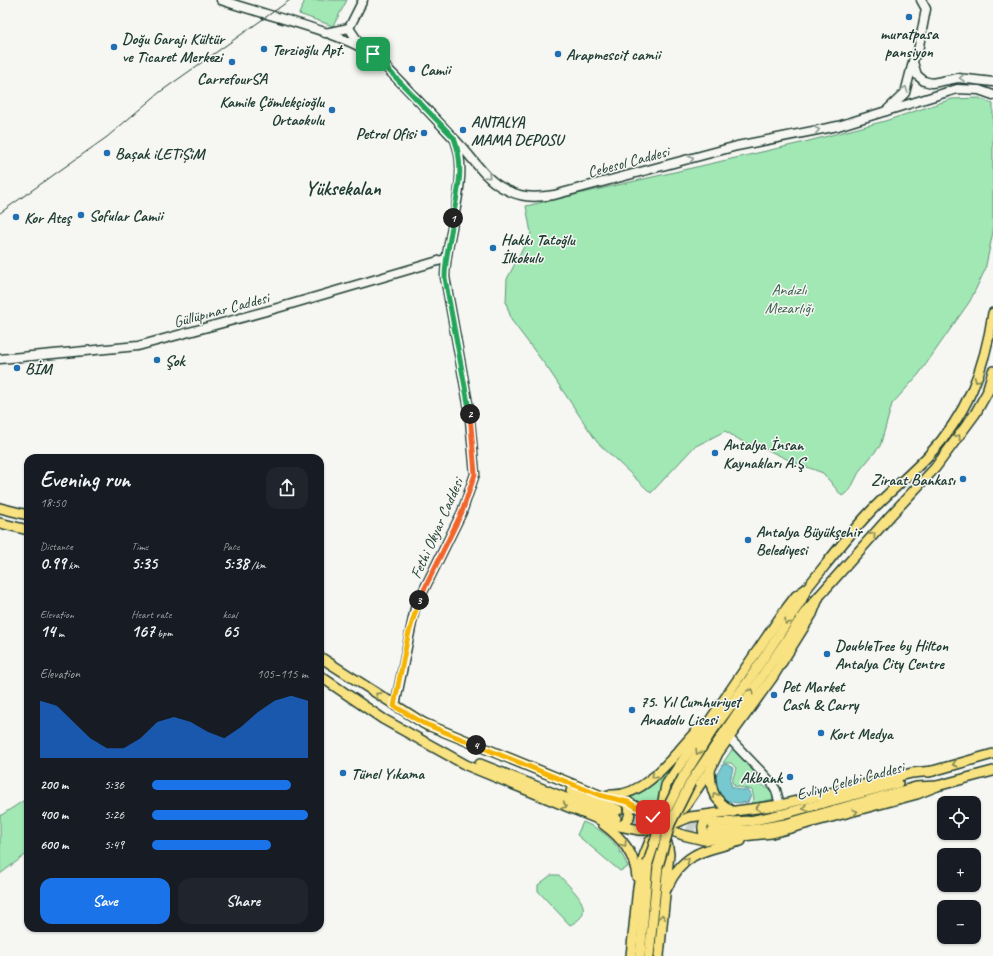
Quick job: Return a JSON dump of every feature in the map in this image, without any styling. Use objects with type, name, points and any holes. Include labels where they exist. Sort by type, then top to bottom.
[{"type":"main road","points":[[988,343],[993,312]]},
{"type":"main road","points":[[659,956],[669,854],[661,812],[662,799],[666,785],[796,596],[807,588],[870,512],[927,457],[951,427],[966,404],[980,374],[993,329]]},
{"type":"main road","points":[[986,397],[993,371]]},
{"type":"main road","points":[[640,956],[648,863],[662,819],[687,779],[806,611],[890,515],[935,468],[975,414],[986,397],[993,382]]},
{"type":"main road","points":[[0,508],[24,514]]},
{"type":"main road","points":[[0,523],[24,529]]},
{"type":"main road","points":[[649,956],[658,866],[670,824],[687,779],[710,734],[802,602],[807,588]]},
{"type":"main road","points":[[631,956],[638,887],[646,848],[663,826],[686,805],[710,770],[718,753],[772,678],[812,614],[819,596]]},
{"type":"main road","points":[[324,660],[394,706],[471,749],[618,818],[640,830],[663,826],[690,817],[711,827],[772,833]]},
{"type":"main road","points":[[324,679],[414,738],[466,765],[595,818],[613,832],[625,845],[635,866],[638,887]]},
{"type":"main road","points":[[599,795],[615,796],[627,793],[652,778],[719,707]]},
{"type":"main road","points":[[369,709],[386,715],[468,760],[618,818],[625,824],[629,818],[630,812],[628,802]]},
{"type":"main road","points":[[423,723],[599,795],[628,802],[653,817],[663,826],[682,835],[704,840],[711,827],[733,812],[780,805],[912,773],[933,771]]},
{"type":"main road","name":"Evliya Çelebi Caddesi","points":[[711,827],[783,814],[913,779],[933,771],[993,754]]},
{"type":"main road","points":[[710,770],[713,794],[720,804],[733,812]]},
{"type":"main road","name":"Evliya Çelebi Caddesi","points":[[711,827],[750,830],[785,824],[916,788],[937,786],[993,770]]},
{"type":"main road","points":[[666,891],[673,875],[689,858],[710,848],[917,794],[937,786]]},
{"type":"main road","points":[[662,799],[663,804],[668,808],[680,809],[686,805]]},
{"type":"main road","points":[[595,818],[618,818]]},
{"type":"main road","points":[[646,848],[659,840],[666,847],[669,854]]},
{"type":"street","name":"Cebesol Caddesi","points":[[220,0],[324,33],[362,47],[373,54],[454,138],[486,175],[500,187],[513,193],[532,198],[554,195],[737,146],[838,126],[957,89],[979,90],[993,95]]},
{"type":"street","points":[[349,28],[363,0]]},
{"type":"street","points":[[885,112],[905,93],[914,58],[918,51],[926,9],[921,0]]},
{"type":"street","points":[[324,33],[349,28]]},
{"type":"street","points":[[349,28],[362,47]]},
{"type":"street","points":[[914,58],[913,66],[917,75],[924,81],[932,83],[958,78],[993,82]]},
{"type":"street","name":"Fethi Okyar Caddesi","points":[[394,706],[415,608],[462,512],[475,474],[469,409],[445,278],[445,259],[451,239],[461,170],[460,154],[454,138]]},
{"type":"street","points":[[461,170],[467,164],[477,164]]},
{"type":"street","name":"Güllüpınar Caddesi","points":[[0,359],[138,346],[281,307],[445,259]]},
{"type":"street","points":[[729,738],[771,782],[776,790],[780,805]]},
{"type":"green space","points":[[305,0],[347,0],[333,26],[299,14]]},
{"type":"green space","name":"Andızlı Mezarlığı","points":[[979,98],[993,104],[993,232],[985,270],[970,301],[919,374],[892,404],[880,446],[860,470],[850,490],[842,496],[823,473],[791,461],[768,450],[745,443],[725,431],[694,447],[651,493],[597,442],[549,370],[512,321],[506,303],[507,279],[531,233],[526,206],[801,143],[885,121],[952,99]]},
{"type":"green space","points":[[733,748],[756,774],[762,784],[771,790],[774,799],[750,804],[754,799],[752,790],[735,786],[732,782],[736,768],[731,763],[723,763]]},
{"type":"green space","points":[[675,761],[662,782],[655,816],[625,797],[642,791],[648,787]]},
{"type":"green space","points":[[24,800],[24,856],[0,874],[0,816]]},
{"type":"green space","points":[[583,822],[605,834],[615,844],[628,867],[620,871],[577,835]]},
{"type":"green space","points":[[551,875],[559,875],[581,900],[583,913],[579,919],[570,925],[538,891],[538,885]]},
{"type":"water","points":[[726,764],[733,768],[730,781],[732,787],[741,790],[748,790],[751,795],[748,802],[736,803],[725,800],[721,797],[715,787],[714,780],[722,765]]},
{"type":"tunnel","points":[[618,810],[658,821]]},
{"type":"tunnel","points":[[616,818],[652,828]]},
{"type":"tunnel","points":[[675,823],[710,823]]},
{"type":"tunnel","points":[[673,830],[710,831]]},
{"type":"tram line","points":[[0,213],[107,137],[160,92],[290,0]]},
{"type":"place","name":"muratpasa pansiyon","points":[[909,17]]},
{"type":"place","name":"Doğu Garajı Kültür ve Ticaret Merkezi","points":[[114,47]]},
{"type":"place","name":"Terzioğlu Apt.","points":[[264,49]]},
{"type":"place","name":"Arapmescit camii","points":[[558,54]]},
{"type":"place","name":"CarrefourSA","points":[[232,62]]},
{"type":"place","name":"Camii","points":[[412,69]]},
{"type":"place","name":"Kamile Çömlekçioğlu Ortaokulu","points":[[332,110]]},
{"type":"place","name":"ANTALYA MAMA DEPOSU","points":[[463,130]]},
{"type":"place","name":"Petrol Ofisi","points":[[424,133]]},
{"type":"place","name":"Bașak iLETiȘiM","points":[[107,153]]},
{"type":"place","name":"Sofular Camii","points":[[81,215]]},
{"type":"place","name":"Kor Ateş","points":[[16,217]]},
{"type":"place","name":"Hakkı Tatoğlu İlkokulu","points":[[493,248]]},
{"type":"place","name":"Şok","points":[[157,360]]},
{"type":"place","name":"BİM","points":[[17,368]]},
{"type":"place","name":"Antalya İnsan Kaynakları A.Ş","points":[[715,453]]},
{"type":"place","name":"Ziraat Bankası","points":[[963,479]]},
{"type":"place","name":"Antalya Büyükşehir Belediyesi","points":[[748,540]]},
{"type":"place","name":"DoubleTree by Hilton Antalya City Centre","points":[[827,654]]},
{"type":"place","name":"Pet Market Cash & Carry","points":[[774,695]]},
{"type":"place","name":"75. Yıl Cumhuriyet Anadolu Lisesi","points":[[632,710]]},
{"type":"place","name":"Kort Medya","points":[[821,733]]},
{"type":"place","name":"Tünel Yıkama","points":[[343,773]]},
{"type":"place","name":"Akbank","points":[[790,777]]},
{"type":"district","name":"Yüksekalan","points":[[343,188]]},
{"type":"route","points":[[373,54],[454,138],[460,154],[461,170],[451,239],[445,259],[445,278],[464,374],[475,456],[475,474],[462,512],[415,608],[394,706],[423,723],[599,795],[628,802],[653,817]]}]
